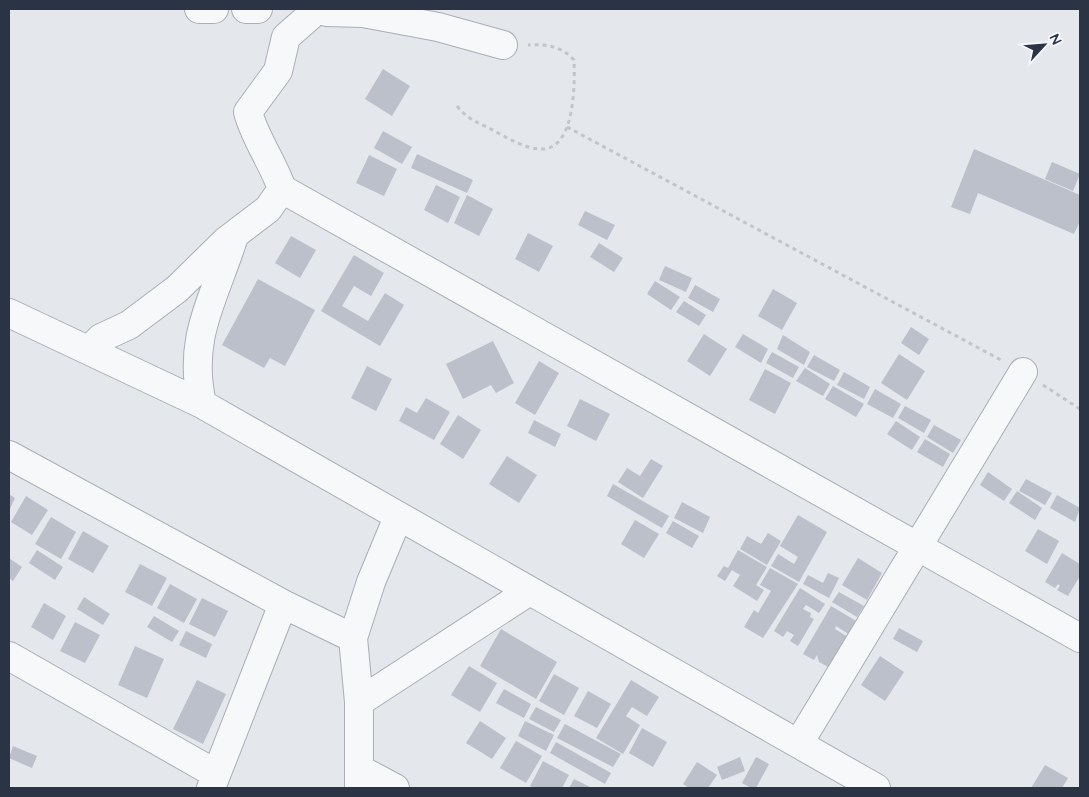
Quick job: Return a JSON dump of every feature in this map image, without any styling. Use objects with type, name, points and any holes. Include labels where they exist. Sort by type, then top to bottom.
[{"type":"street","points":[[199,9],[214,9]]},
{"type":"street","points":[[246,9],[258,9]]},
{"type":"street","points":[[313,9],[310,16],[286,37],[278,71],[248,112],[253,129],[275,170],[282,189],[1080,638]]},
{"type":"street","points":[[319,9],[326,12],[363,13],[438,27],[503,45]]},
{"type":"street","points":[[89,350],[101,338],[129,325],[177,289],[187,277],[234,235],[268,209],[282,189]]},
{"type":"street","points":[[202,404],[196,370],[200,330],[234,235]]},
{"type":"street","points":[[12,322],[89,350],[202,404],[528,592],[800,743],[865,786]]},
{"type":"street","points":[[800,743],[1023,372]]},
{"type":"street","points":[[9,456],[283,604],[353,638]]},
{"type":"street","points":[[395,788],[360,779],[359,702],[353,638],[371,582],[398,517]]},
{"type":"street","points":[[359,702],[528,592]]},
{"type":"street","points":[[9,656],[213,781],[283,604]]},
{"type":"path","points":[[457,106],[468,119],[528,146],[548,148],[557,143],[567,127],[575,86],[574,60],[564,50],[544,44],[503,45]]},
{"type":"path","points":[[567,127],[1023,372],[1080,409]]},
{"type":"building","points":[[383,69],[410,86],[392,116],[365,99]]},
{"type":"building","points":[[383,131],[412,147],[402,164],[374,148]]},
{"type":"building","points":[[974,149],[1080,195],[1080,221],[1074,234],[978,193],[970,214],[951,207]]},
{"type":"building","points":[[417,154],[473,180],[467,193],[411,168]]},
{"type":"building","points":[[369,155],[397,169],[384,196],[356,183]]},
{"type":"building","points":[[1052,162],[1080,174],[1073,191],[1045,179]]},
{"type":"building","points":[[436,185],[460,197],[448,223],[424,210]]},
{"type":"building","points":[[467,195],[493,209],[479,236],[454,223]]},
{"type":"building","points":[[585,211],[615,225],[607,240],[578,225]]},
{"type":"building","points":[[528,233],[553,246],[539,272],[515,259]]},
{"type":"building","points":[[291,236],[316,250],[300,278],[275,263]]},
{"type":"building","points":[[599,243],[623,258],[614,272],[590,257]]},
{"type":"building","points":[[354,255],[384,273],[371,296],[354,286],[342,306],[368,321],[385,293],[404,305],[380,346],[321,311]]},
{"type":"building","points":[[665,266],[692,278],[686,292],[659,280]]},
{"type":"building","points":[[258,279],[315,310],[285,366],[270,358],[264,368],[222,345]]},
{"type":"building","points":[[655,281],[680,297],[671,310],[647,294]]},
{"type":"building","points":[[695,285],[720,299],[713,312],[688,298]]},
{"type":"building","points":[[773,289],[797,303],[782,330],[758,316]]},
{"type":"building","points":[[684,301],[706,315],[699,326],[676,312]]},
{"type":"building","points":[[911,327],[929,339],[919,355],[901,343]]},
{"type":"building","points":[[704,334],[727,349],[710,376],[687,361]]},
{"type":"building","points":[[743,334],[768,349],[761,363],[735,347]]},
{"type":"building","points":[[783,335],[810,352],[804,365],[777,349]]},
{"type":"building","points":[[493,341],[514,383],[496,393],[491,385],[463,399],[446,364]]},
{"type":"building","points":[[772,352],[799,367],[793,378],[766,363]]},
{"type":"building","points":[[899,354],[925,371],[907,400],[881,383]]},
{"type":"building","points":[[814,355],[840,370],[834,381],[807,367]]},
{"type":"building","points":[[539,361],[559,373],[535,415],[515,403]]},
{"type":"building","points":[[367,366],[392,379],[376,411],[351,398]]},
{"type":"building","points":[[805,368],[830,384],[823,396],[796,381]]},
{"type":"building","points":[[765,369],[791,383],[775,414],[749,400]]},
{"type":"building","points":[[844,372],[870,387],[864,399],[837,385]]},
{"type":"building","points":[[833,386],[864,404],[856,417],[825,399]]},
{"type":"building","points":[[875,389],[901,404],[893,418],[867,404]]},
{"type":"building","points":[[426,398],[450,412],[434,440],[399,421],[406,407],[417,413]]},
{"type":"building","points":[[580,399],[610,414],[596,441],[567,426]]},
{"type":"building","points":[[905,406],[931,420],[924,433],[898,418]]},
{"type":"building","points":[[458,415],[481,430],[463,459],[440,444]]},
{"type":"building","points":[[534,420],[561,434],[555,447],[528,433]]},
{"type":"building","points":[[896,421],[920,437],[912,450],[887,434]]},
{"type":"building","points":[[934,425],[961,440],[953,453],[927,437]]},
{"type":"building","points":[[925,439],[950,454],[943,467],[917,452]]},
{"type":"building","points":[[507,456],[537,475],[519,503],[489,484]]},
{"type":"building","points":[[651,459],[663,466],[643,498],[618,482],[627,468],[640,476]]},
{"type":"building","points":[[988,472],[1012,489],[1004,501],[980,485]]},
{"type":"building","points":[[1026,479],[1052,493],[1045,505],[1019,491]]},
{"type":"building","points":[[613,484],[669,516],[662,528],[607,496]]},
{"type":"building","points":[[1017,491],[1042,508],[1035,520],[1009,503]]},
{"type":"building","points":[[9,494],[15,498],[9,511]]},
{"type":"building","points":[[1057,495],[1080,508],[1075,522],[1050,508]]},
{"type":"building","points":[[26,496],[48,510],[32,535],[11,522]]},
{"type":"building","points":[[682,502],[710,517],[703,533],[674,518]]},
{"type":"building","points":[[798,515],[827,532],[799,582],[771,566],[778,554],[794,564],[798,557],[780,546]]},
{"type":"building","points":[[51,517],[76,532],[61,559],[35,544]]},
{"type":"building","points":[[635,520],[659,534],[644,558],[621,544]]},
{"type":"building","points":[[673,521],[699,536],[692,548],[666,533]]},
{"type":"building","points":[[1038,529],[1059,541],[1047,564],[1025,551]]},
{"type":"building","points":[[83,531],[109,546],[93,573],[68,559]]},
{"type":"building","points":[[768,533],[781,541],[767,565],[740,549],[747,536],[761,544]]},
{"type":"building","points":[[37,550],[63,567],[55,580],[29,563]]},
{"type":"building","points":[[738,550],[767,567],[756,585],[764,590],[757,601],[733,586],[740,575],[732,570],[725,581],[717,576],[724,566],[728,568]]},
{"type":"building","points":[[1062,553],[1080,564],[1080,576],[1068,596],[1057,590],[1060,586],[1058,584],[1055,588],[1045,582]]},
{"type":"building","points":[[9,558],[22,567],[13,581],[9,578]]},
{"type":"building","points":[[858,558],[882,573],[867,600],[842,585]]},
{"type":"building","points":[[140,564],[167,578],[152,606],[125,592]]},
{"type":"building","points":[[770,568],[798,584],[763,638],[744,627],[754,610],[758,613],[771,591],[760,585]]},
{"type":"building","points":[[828,573],[839,578],[829,598],[803,584],[808,575],[823,583]]},
{"type":"building","points":[[170,584],[197,599],[184,623],[157,608]]},
{"type":"building","points":[[800,588],[825,604],[819,613],[806,605],[803,609],[811,613],[810,617],[814,619],[798,646],[790,641],[794,635],[787,631],[783,637],[774,631]]},
{"type":"building","points":[[839,592],[864,606],[857,617],[832,602]]},
{"type":"building","points":[[84,597],[110,614],[103,625],[77,609]]},
{"type":"building","points":[[202,598],[228,611],[215,637],[189,624]]},
{"type":"building","points":[[44,603],[66,616],[53,640],[31,627]]},
{"type":"building","points":[[831,606],[858,622],[850,635],[836,626],[835,629],[848,637],[830,668],[819,662],[817,655],[814,660],[803,654]]},
{"type":"building","points":[[154,616],[179,631],[172,642],[147,627]]},
{"type":"building","points":[[75,622],[100,635],[85,663],[60,651]]},
{"type":"building","points":[[899,628],[923,641],[917,652],[893,639]]},
{"type":"building","points":[[501,629],[557,662],[536,699],[480,666]]},
{"type":"building","points":[[186,631],[212,644],[206,658],[179,645]]},
{"type":"building","points":[[135,646],[164,659],[147,698],[118,685]]},
{"type":"building","points":[[880,656],[904,672],[885,701],[861,685]]},
{"type":"building","points":[[469,666],[497,683],[480,712],[451,695]]},
{"type":"building","points":[[554,674],[579,688],[564,715],[539,701]]},
{"type":"building","points":[[197,680],[226,694],[203,744],[173,729]]},
{"type":"building","points":[[631,680],[659,697],[647,716],[632,707],[626,716],[640,725],[623,754],[596,738]]},
{"type":"building","points":[[504,689],[531,704],[524,718],[496,703]]},
{"type":"building","points":[[588,691],[611,704],[597,728],[574,716]]},
{"type":"building","points":[[536,707],[561,720],[554,732],[529,719]]},
{"type":"building","points":[[480,721],[506,738],[492,759],[466,743]]},
{"type":"building","points":[[525,721],[554,735],[546,751],[518,736]]},
{"type":"building","points":[[565,724],[621,754],[613,767],[557,738]]},
{"type":"building","points":[[642,728],[667,742],[653,767],[629,753]]},
{"type":"building","points":[[516,741],[542,756],[526,783],[500,768]]},
{"type":"building","points":[[556,742],[611,773],[605,784],[550,753]]},
{"type":"building","points":[[13,746],[37,756],[32,768],[9,758]]},
{"type":"building","points":[[740,757],[745,771],[722,780],[717,767]]},
{"type":"building","points":[[756,757],[769,764],[756,788],[751,788],[742,783]]},
{"type":"building","points":[[543,761],[569,775],[562,788],[535,788],[530,786]]},
{"type":"building","points":[[697,762],[717,775],[708,788],[689,788],[683,784]]},
{"type":"building","points":[[1045,765],[1068,778],[1062,788],[1031,788]]},
{"type":"building","points":[[574,779],[592,788],[569,788]]}]
